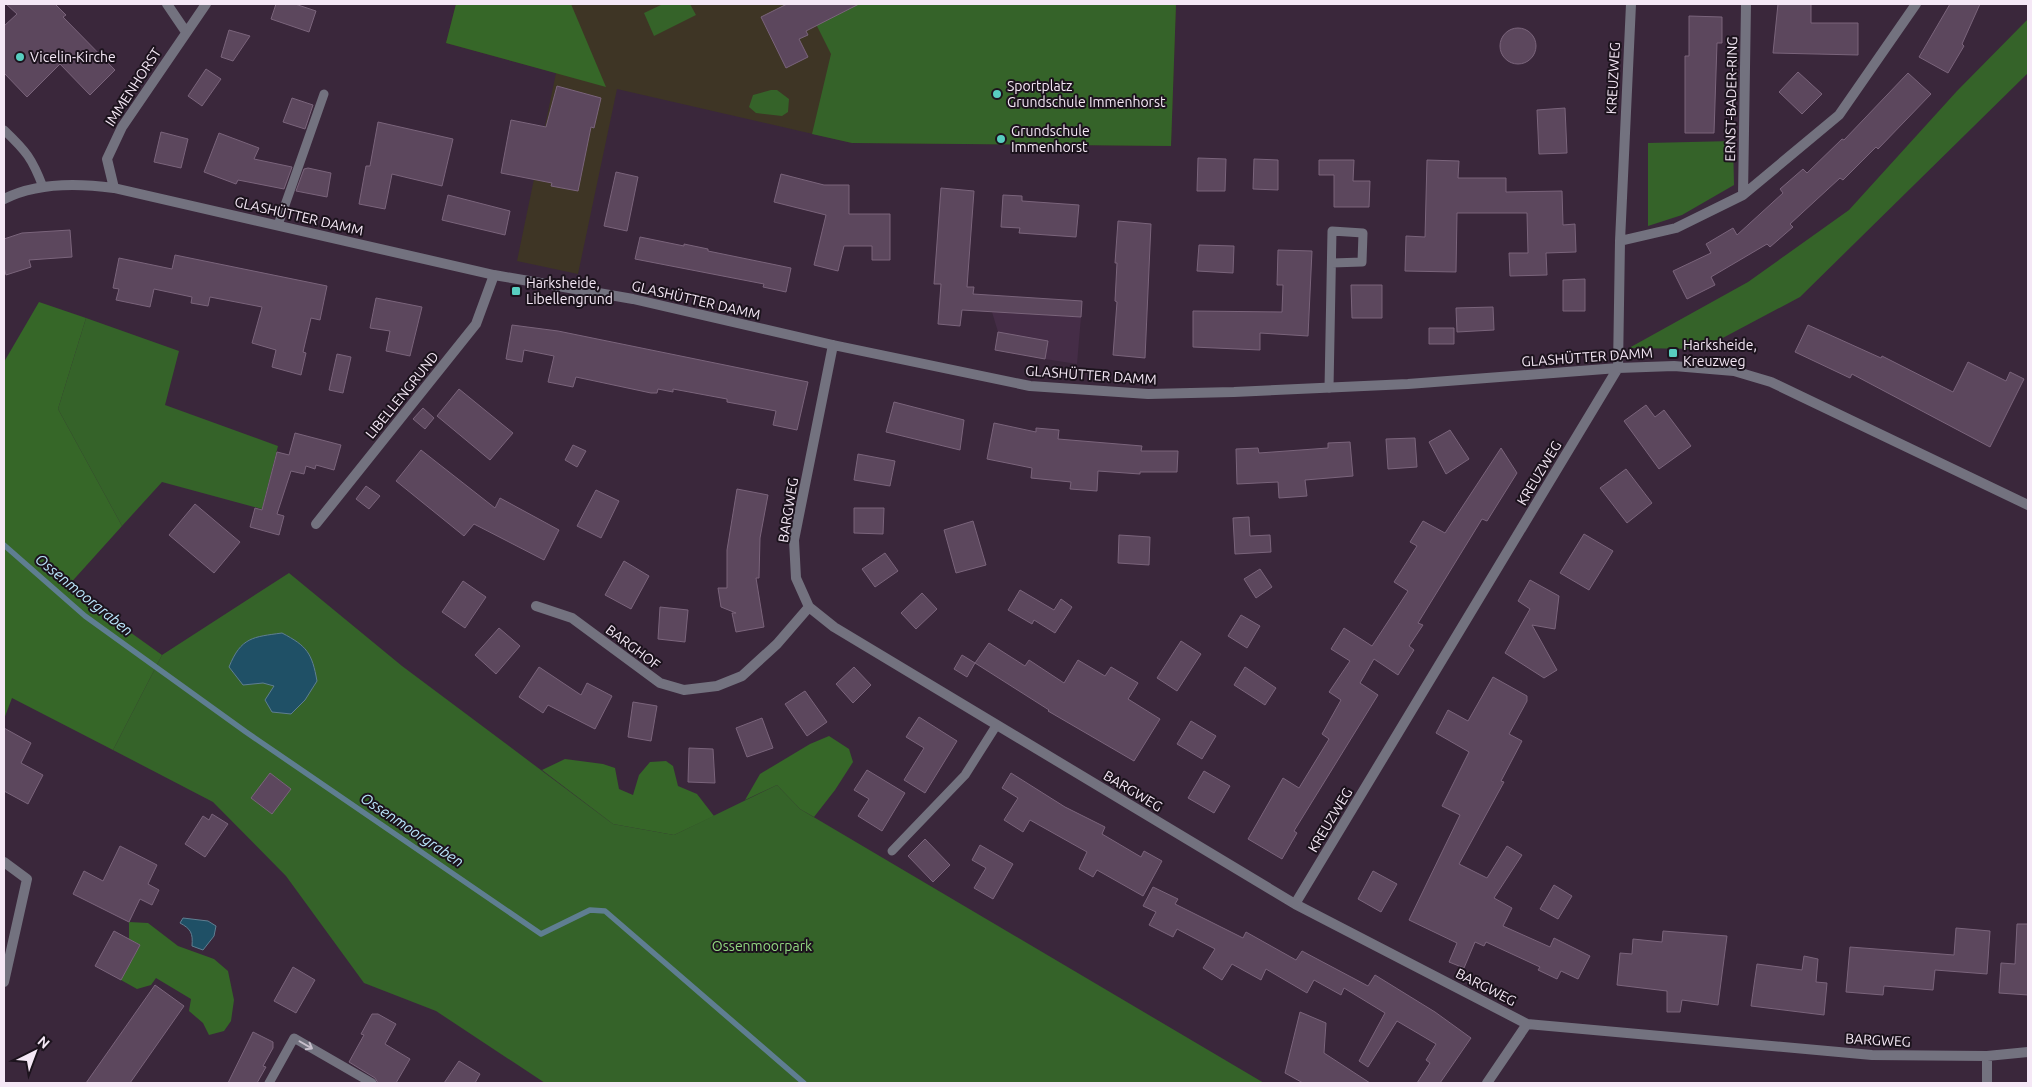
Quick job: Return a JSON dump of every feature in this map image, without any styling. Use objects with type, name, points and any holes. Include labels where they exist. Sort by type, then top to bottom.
[{"type":"street","points":[[167,4],[186,32]]},
{"type":"street","name":"IMMENHORST","points":[[114,188],[107,159],[122,127],[206,4]]},
{"type":"street","name":"KREUZWEG","points":[[1295,904],[1618,368],[1620,241],[1630,4]]},
{"type":"street","name":"ERNST-BADER-RING","points":[[1743,195],[1746,4]]},
{"type":"street","points":[[1620,241],[1676,228],[1743,195],[1838,115],[1916,4]]},
{"type":"street","name":"GLASHÜTTER DAMM","points":[[4,199],[44,187],[83,184],[114,188],[494,275],[633,299],[833,345],[1030,386],[1148,394],[1329,388],[1618,368],[1674,366],[1734,370],[1771,382],[2028,505]]},
{"type":"street","name":"LIBELLENGRUND","points":[[316,524],[476,324],[494,275]]},
{"type":"street","name":"BARGWEG","points":[[833,345],[794,540],[796,578],[809,607],[834,627],[1295,904],[1527,1024],[1872,1055],[1987,1056],[2028,1052]]},
{"type":"street","name":"BARGHOF","points":[[536,606],[572,618],[660,683],[684,690],[717,686],[742,676],[776,644],[809,607]]},
{"type":"street","points":[[4,862],[27,879],[4,982]]},
{"type":"street","points":[[1486,1083],[1527,1024]]},
{"type":"street","points":[[1987,1056],[1987,1083]]},
{"type":"lane","points":[[278,225],[324,94]]},
{"type":"lane","points":[[4,130],[26,150],[44,187]]},
{"type":"lane","points":[[1329,388],[1332,231],[1363,233],[1362,262],[1332,263]]},
{"type":"lane","points":[[892,851],[965,775],[996,726]]},
{"type":"lane","points":[[269,1083],[294,1038],[372,1083]]},
{"type":"shaded area","name":"Grundschule Immenhorst","points":[[456,4],[1176,4],[1171,146],[852,143],[617,89],[578,274],[517,261],[556,73],[446,43]]},
{"type":"shaded area","points":[[992,312],[1081,317],[1077,364],[1045,359],[998,332]]},
{"type":"green space","points":[[456,4],[571,4],[606,87],[446,43]]},
{"type":"green space","points":[[663,4],[690,4],[696,15],[654,36],[644,13]]},
{"type":"green space","name":"Sportplatz Grundschule Immenhorst","points":[[806,4],[1176,4],[1171,146],[852,143],[812,134],[831,54]]},
{"type":"green space","points":[[2028,19],[2028,73],[1800,297],[1702,349],[1629,348],[1748,282],[1849,210],[1957,91]]},
{"type":"green space","points":[[777,90],[789,99],[788,112],[782,116],[756,113],[749,107],[753,95]]},
{"type":"green space","points":[[1733,141],[1734,185],[1682,215],[1648,226],[1648,143]]},
{"type":"green space","points":[[39,302],[86,318],[58,409],[122,526],[67,587],[162,655],[113,750],[12,698],[4,719],[4,362]]},
{"type":"green space","points":[[86,318],[179,351],[165,405],[278,446],[262,509],[162,482],[122,526],[58,409]]},
{"type":"green space","name":"Ossenmoorpark","points":[[289,573],[402,666],[613,824],[674,835],[777,785],[800,809],[1264,1083],[545,1083],[436,1011],[364,983],[286,876],[213,802],[113,750],[162,655]]},
{"type":"green space","points":[[829,736],[849,749],[853,762],[835,790],[814,817],[800,809],[777,785],[745,800],[760,774],[810,744]]},
{"type":"green space","points":[[565,759],[603,764],[615,768],[619,789],[633,795],[639,775],[650,762],[666,761],[673,766],[678,786],[697,794],[714,816],[674,835],[613,824],[542,770]]},
{"type":"green space","points":[[129,922],[148,923],[178,946],[214,959],[228,971],[234,1000],[231,1021],[224,1031],[209,1035],[203,1023],[189,1011],[191,999],[156,978],[151,985],[137,989],[121,980],[140,945],[129,939]]},
{"type":"water","points":[[282,633],[307,651],[313,664],[317,681],[305,700],[291,714],[272,712],[265,700],[274,686],[263,683],[243,685],[229,667],[238,650],[249,640]]},
{"type":"water","points":[[183,918],[208,921],[216,926],[214,936],[203,950],[192,946],[190,932],[187,927],[180,923]]},
{"type":"building","points":[[6,4],[55,4],[66,15],[63,17],[115,70],[90,95],[60,64],[27,97],[4,73],[4,26],[17,14]]},
{"type":"building","points":[[276,4],[295,4],[316,11],[309,32],[271,19]]},
{"type":"building","points":[[787,4],[859,4],[806,31],[808,35],[799,39],[808,57],[786,68],[761,17]]},
{"type":"building","points":[[1778,4],[1811,4],[1811,23],[1858,23],[1858,55],[1773,53]]},
{"type":"building","points":[[1950,4],[1980,4],[1962,44],[1964,46],[1948,73],[1919,57]]},
{"type":"building","points":[[1689,16],[1722,17],[1722,43],[1717,43],[1714,133],[1685,133],[1685,56],[1689,56]]},
{"type":"building","points":[[1518,28],[1525,29],[1531,33],[1535,39],[1535,53],[1531,59],[1525,63],[1518,64],[1511,63],[1505,59],[1501,53],[1500,46],[1501,39],[1505,33],[1511,29]]},
{"type":"building","points":[[229,30],[250,36],[233,61],[221,57]]},
{"type":"building","points":[[206,69],[221,79],[202,106],[188,96]]},
{"type":"building","points":[[1798,72],[1822,94],[1802,114],[1779,92]]},
{"type":"building","points":[[1908,73],[1931,94],[1878,149],[1876,147],[1843,180],[1840,178],[1790,224],[1793,227],[1770,247],[1767,244],[1711,277],[1715,285],[1687,299],[1673,271],[1711,253],[1706,244],[1733,228],[1737,235],[1783,193],[1780,189],[1803,169],[1807,173],[1842,139],[1844,140]]},
{"type":"building","points":[[557,86],[601,98],[594,128],[591,127],[578,191],[551,186],[552,183],[501,173],[511,120],[546,127]]},
{"type":"building","points":[[292,98],[313,105],[305,129],[283,122]]},
{"type":"building","points":[[1565,108],[1567,153],[1539,154],[1537,110]]},
{"type":"building","points":[[378,122],[453,139],[442,186],[392,174],[385,209],[359,204],[366,166],[370,166]]},
{"type":"building","points":[[161,132],[188,139],[181,168],[154,162]]},
{"type":"building","points":[[219,133],[259,148],[254,159],[292,167],[284,189],[238,180],[236,184],[204,172]]},
{"type":"building","points":[[1198,158],[1226,159],[1225,191],[1197,191]]},
{"type":"building","points":[[1254,159],[1278,160],[1278,190],[1253,189]]},
{"type":"building","points":[[1319,160],[1354,160],[1353,181],[1370,181],[1369,207],[1334,207],[1334,175],[1319,175]]},
{"type":"building","points":[[1427,160],[1459,161],[1458,178],[1506,178],[1506,192],[1562,191],[1563,225],[1575,224],[1576,252],[1546,253],[1547,275],[1510,276],[1509,253],[1528,253],[1527,213],[1457,213],[1456,272],[1405,271],[1406,236],[1425,237]]},
{"type":"building","points":[[308,168],[331,173],[327,197],[296,191],[304,169]]},
{"type":"building","points":[[616,172],[638,177],[627,231],[604,226]]},
{"type":"building","points":[[781,174],[824,185],[849,185],[849,214],[890,214],[890,260],[872,260],[872,246],[844,246],[838,271],[814,265],[826,215],[774,202]]},
{"type":"building","points":[[941,188],[974,191],[967,287],[974,287],[973,294],[1082,301],[1081,317],[962,310],[960,326],[938,324],[941,284],[934,284]]},
{"type":"building","points":[[448,195],[510,211],[505,235],[442,220]]},
{"type":"building","points":[[1003,195],[1022,196],[1022,201],[1079,205],[1076,237],[1019,233],[1020,228],[1001,227]]},
{"type":"building","points":[[1118,221],[1151,224],[1145,358],[1113,355],[1117,302],[1115,301],[1117,263],[1115,263]]},
{"type":"building","points":[[70,230],[72,257],[29,260],[31,267],[6,275],[4,267],[4,239],[22,233]]},
{"type":"building","points":[[640,237],[684,246],[684,244],[708,249],[708,251],[791,268],[786,292],[763,287],[764,284],[635,259]]},
{"type":"building","points":[[1199,245],[1234,246],[1233,273],[1197,271]]},
{"type":"building","points":[[1278,250],[1312,251],[1308,336],[1260,333],[1260,350],[1193,347],[1193,311],[1282,312],[1283,285],[1277,285]]},
{"type":"building","points":[[175,255],[327,286],[320,320],[311,318],[303,352],[306,353],[301,375],[272,367],[276,350],[252,343],[262,307],[210,297],[208,306],[191,303],[192,297],[154,289],[150,307],[116,300],[119,289],[113,288],[119,258],[172,269]]},
{"type":"building","points":[[1585,279],[1585,311],[1563,311],[1563,280]]},
{"type":"building","points":[[1351,285],[1382,285],[1382,318],[1352,318]]},
{"type":"building","points":[[376,298],[422,307],[410,356],[386,351],[390,331],[370,328]]},
{"type":"building","points":[[1493,307],[1494,330],[1457,332],[1456,308]]},
{"type":"building","points":[[512,325],[558,331],[808,382],[797,430],[773,425],[776,411],[727,402],[727,399],[673,389],[673,392],[658,389],[657,393],[651,393],[576,377],[573,387],[548,382],[554,356],[524,350],[522,362],[506,359]]},
{"type":"building","points":[[1808,325],[1881,358],[1882,356],[1953,392],[1968,362],[2006,381],[2010,372],[2024,379],[1990,447],[1852,374],[1850,378],[1795,352]]},
{"type":"building","points":[[1429,328],[1454,328],[1454,344],[1429,344]]},
{"type":"building","points":[[998,332],[1048,341],[1045,359],[995,350]]},
{"type":"building","points":[[337,354],[351,357],[343,393],[329,390]]},
{"type":"building","points":[[459,389],[513,433],[490,460],[437,416]]},
{"type":"building","points":[[894,402],[964,420],[960,450],[886,432]]},
{"type":"building","points":[[1646,405],[1655,417],[1664,410],[1691,446],[1659,469],[1624,421]]},
{"type":"building","points":[[423,408],[434,418],[425,429],[413,419]]},
{"type":"building","points":[[994,423],[1036,432],[1036,428],[1059,430],[1058,439],[1142,446],[1141,451],[1178,451],[1177,472],[1140,472],[1140,474],[1098,471],[1097,491],[1070,489],[1071,482],[1031,478],[1032,468],[987,459]]},
{"type":"building","points":[[1450,430],[1469,459],[1446,474],[1429,442]]},
{"type":"building","points":[[295,433],[341,445],[334,470],[316,465],[315,469],[306,466],[304,474],[291,471],[277,514],[284,516],[279,535],[250,527],[255,508],[262,510],[277,452],[289,455]]},
{"type":"building","points":[[1415,438],[1417,467],[1388,469],[1386,439]]},
{"type":"building","points":[[1350,442],[1353,476],[1305,480],[1307,496],[1279,498],[1278,482],[1237,484],[1236,449],[1258,448],[1259,453],[1328,448],[1328,443]]},
{"type":"building","points":[[573,445],[586,451],[577,467],[565,460]]},
{"type":"building","points":[[1501,448],[1517,473],[1487,521],[1482,519],[1418,623],[1423,625],[1409,646],[1414,650],[1398,675],[1374,659],[1360,683],[1378,695],[1294,831],[1297,833],[1282,859],[1248,839],[1283,778],[1299,788],[1329,739],[1322,734],[1341,700],[1329,692],[1350,661],[1331,649],[1344,628],[1372,646],[1408,591],[1394,582],[1417,546],[1410,542],[1423,521],[1445,533]]},
{"type":"building","points":[[421,450],[495,508],[500,498],[559,530],[544,560],[474,524],[464,536],[396,481]]},
{"type":"building","points":[[858,454],[895,461],[890,486],[854,480]]},
{"type":"building","points":[[1626,469],[1652,503],[1627,523],[1600,488]]},
{"type":"building","points":[[366,486],[380,496],[369,509],[356,499]]},
{"type":"building","points":[[737,489],[768,495],[760,538],[759,578],[756,578],[764,627],[736,632],[732,613],[736,613],[721,607],[718,588],[727,588],[727,550]]},
{"type":"building","points":[[596,490],[619,501],[601,538],[577,526]]},
{"type":"building","points":[[195,504],[240,542],[214,573],[169,535]]},
{"type":"building","points":[[854,508],[884,508],[883,534],[854,533]]},
{"type":"building","points":[[1249,517],[1250,536],[1270,535],[1271,552],[1235,554],[1233,518]]},
{"type":"building","points":[[973,521],[986,565],[956,573],[944,530]]},
{"type":"building","points":[[1584,534],[1613,551],[1589,590],[1560,573]]},
{"type":"building","points":[[1119,535],[1150,537],[1149,565],[1118,563]]},
{"type":"building","points":[[885,553],[898,571],[875,587],[862,569]]},
{"type":"building","points":[[624,561],[649,576],[631,609],[605,595]]},
{"type":"building","points":[[1260,569],[1272,587],[1256,598],[1244,579]]},
{"type":"building","points":[[1530,580],[1559,596],[1555,629],[1532,625],[1557,670],[1544,678],[1505,653],[1530,609],[1518,601]]},
{"type":"building","points":[[463,581],[486,597],[465,628],[442,612]]},
{"type":"building","points":[[1020,590],[1054,610],[1061,599],[1072,607],[1055,633],[1034,620],[1032,624],[1008,610]]},
{"type":"building","points":[[922,593],[937,609],[916,629],[901,613]]},
{"type":"building","points":[[660,607],[688,610],[685,642],[658,639]]},
{"type":"building","points":[[1241,615],[1260,626],[1247,648],[1228,636]]},
{"type":"building","points":[[499,628],[520,646],[496,674],[475,655]]},
{"type":"building","points":[[1181,641],[1201,654],[1177,691],[1157,678]]},
{"type":"building","points":[[989,643],[1025,666],[1029,660],[1064,683],[1078,660],[1105,676],[1111,667],[1138,683],[1128,699],[1160,719],[1134,761],[1048,711],[975,663]]},
{"type":"building","points":[[962,655],[975,663],[967,677],[954,669]]},
{"type":"building","points":[[539,667],[581,695],[587,683],[612,696],[595,729],[548,705],[543,713],[519,697]]},
{"type":"building","points":[[854,667],[871,685],[853,703],[836,684]]},
{"type":"building","points":[[1245,667],[1276,688],[1265,705],[1234,685]]},
{"type":"building","points":[[1493,677],[1527,696],[1527,701],[1509,734],[1522,741],[1501,781],[1504,782],[1459,864],[1487,878],[1507,846],[1522,855],[1494,898],[1512,908],[1503,926],[1550,947],[1554,938],[1590,956],[1578,979],[1561,971],[1557,979],[1538,970],[1540,967],[1486,942],[1484,946],[1475,942],[1464,968],[1449,962],[1457,943],[1409,920],[1460,815],[1442,806],[1469,752],[1436,733],[1448,710],[1468,721]]},
{"type":"building","points":[[805,691],[827,722],[807,736],[785,704]]},
{"type":"building","points":[[633,702],[657,706],[651,741],[628,737]]},
{"type":"building","points":[[919,717],[957,741],[925,793],[904,780],[924,748],[906,737]]},
{"type":"building","points":[[762,718],[773,748],[747,757],[736,728]]},
{"type":"building","points":[[1191,721],[1216,736],[1202,759],[1177,744]]},
{"type":"building","points":[[4,728],[31,743],[21,763],[43,775],[28,804],[4,791]]},
{"type":"building","points":[[689,748],[713,749],[715,783],[688,782]]},
{"type":"building","points":[[867,770],[905,793],[882,831],[858,816],[869,799],[854,790]]},
{"type":"building","points":[[1204,771],[1230,786],[1214,813],[1188,798]]},
{"type":"building","points":[[270,773],[291,789],[272,814],[251,798]]},
{"type":"building","points":[[1011,773],[1065,807],[1105,827],[1102,834],[1141,857],[1144,851],[1162,861],[1143,896],[1097,870],[1093,877],[1079,869],[1087,852],[1030,820],[1023,832],[1004,820],[1018,798],[1002,788]]},
{"type":"building","points":[[212,814],[228,824],[205,857],[185,844],[203,816],[209,820]]},
{"type":"building","points":[[925,839],[950,865],[933,882],[908,856]]},
{"type":"building","points":[[980,845],[1013,864],[993,899],[974,888],[986,868],[972,860]]},
{"type":"building","points":[[120,846],[157,865],[148,884],[159,890],[152,905],[140,899],[129,922],[73,894],[84,871],[103,881]]},
{"type":"building","points":[[1373,871],[1397,884],[1381,912],[1358,899]]},
{"type":"building","points":[[1554,885],[1572,896],[1558,919],[1540,909]]},
{"type":"building","points":[[1153,887],[1178,899],[1175,904],[1243,938],[1246,932],[1296,960],[1302,951],[1368,986],[1375,975],[1435,1012],[1471,1038],[1440,1083],[1417,1083],[1430,1063],[1426,1060],[1436,1044],[1397,1021],[1368,1067],[1359,1061],[1385,1013],[1344,988],[1341,995],[1314,980],[1307,993],[1266,969],[1261,980],[1232,964],[1222,980],[1203,968],[1215,949],[1177,929],[1173,937],[1149,925],[1156,912],[1143,906]]},
{"type":"building","points":[[2017,924],[2028,924],[2028,995],[1999,993],[2001,963],[2015,964]]},
{"type":"building","points":[[1956,928],[1990,931],[1987,974],[1935,970],[1933,990],[1884,986],[1883,995],[1846,992],[1850,947],[1954,955]]},
{"type":"building","points":[[114,931],[140,945],[121,980],[95,966]]},
{"type":"building","points":[[1663,931],[1727,936],[1718,1005],[1682,1000],[1680,1012],[1667,1012],[1667,991],[1617,985],[1620,953],[1632,954],[1633,939],[1662,942]]},
{"type":"building","points":[[1804,956],[1818,959],[1816,982],[1827,983],[1824,1015],[1751,1006],[1757,964],[1802,970]]},
{"type":"building","points":[[293,967],[315,980],[296,1013],[274,1001]]},
{"type":"building","points":[[155,985],[184,1006],[130,1083],[86,1083]]},
{"type":"building","points":[[1300,1012],[1326,1023],[1324,1053],[1370,1083],[1303,1083],[1285,1073]]},
{"type":"building","points":[[372,1014],[378,1014],[396,1024],[385,1044],[410,1059],[396,1083],[378,1083],[375,1078],[349,1062],[364,1035],[361,1034]]},
{"type":"building","points":[[253,1032],[273,1042],[273,1048],[263,1066],[266,1067],[257,1083],[228,1083]]},
{"type":"building","points":[[459,1061],[480,1074],[475,1083],[444,1083]]},
{"type":"waterway","name":"Ossenmoorgraben","points":[[4,545],[85,616],[246,732],[541,934],[590,910],[605,911],[804,1083]]},
{"type":"place","name":"Vicelin-Kirche","points":[[20,57]]},
{"type":"place","name":"Sportplatz Grundschule Immenhorst","points":[[997,94]]},
{"type":"place","name":"Grundschule Immenhorst","points":[[1001,139]]},
{"type":"place","name":"Harksheide, Libellengrund","points":[[516,291]]},
{"type":"place","name":"Harksheide, Kreuzweg","points":[[1673,353]]}]
